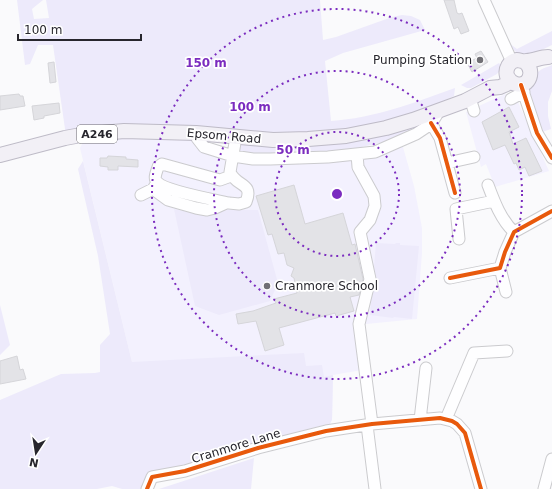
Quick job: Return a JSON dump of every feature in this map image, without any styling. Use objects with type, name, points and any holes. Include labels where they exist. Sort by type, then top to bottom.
[{"type":"main road","name":"A246","points":[[519,75],[542,57],[551,55]]},
{"type":"main road","name":"Epsom Road","points":[[0,155],[81,135],[138,130],[196,132],[279,140],[332,138],[386,128],[439,111],[472,105],[497,80],[519,75]]},
{"type":"street","points":[[484,0],[519,75],[537,133],[552,158]]},
{"type":"street","points":[[511,99],[519,75]]},
{"type":"street","points":[[196,132],[197,138],[204,147],[233,156],[253,159],[328,157],[375,152],[416,134],[431,123],[439,111]]},
{"type":"street","points":[[431,123],[440,138],[456,192]]},
{"type":"street","points":[[141,195],[155,186],[226,203],[239,204],[246,202],[249,192],[247,187],[237,182],[231,176],[230,172],[236,137]]},
{"type":"street","points":[[357,154],[358,167],[374,196],[375,206],[370,220],[360,232],[370,279],[359,324],[376,489]]},
{"type":"street","points":[[447,163],[474,157]]},
{"type":"street","points":[[155,186],[156,172],[158,166],[162,164],[220,180],[231,176]]},
{"type":"street","points":[[488,185],[494,201],[508,226],[514,232]]},
{"type":"street","points":[[459,239],[456,209],[494,201]]},
{"type":"street","points":[[506,292],[500,268],[514,232],[552,211]]},
{"type":"street","points":[[450,278],[500,268]]},
{"type":"street","points":[[481,489],[466,434],[457,424],[446,419],[474,353],[507,351]]},
{"type":"street","points":[[420,420],[426,368]]},
{"type":"street","name":"Cranmore Lane","points":[[147,489],[152,477],[185,471],[258,448],[326,431],[370,425],[446,419]]},
{"type":"street","points":[[544,489],[552,459]]},
{"type":"shaded area","points":[[17,0],[43,0],[32,9],[34,19],[49,18],[46,0],[320,0],[323,40],[336,37],[392,17],[402,15],[411,16],[420,20],[425,30],[343,53],[325,61],[331,121],[363,117],[409,104],[455,88],[454,96],[434,106],[370,127],[307,136],[64,133],[65,129],[53,45],[38,45],[30,64],[25,65]]},
{"type":"shaded area","points":[[552,31],[552,45],[528,55],[518,53],[509,43],[517,49]]},
{"type":"shaded area","points":[[499,63],[502,67],[497,74],[471,88],[461,85]]},
{"type":"shaded area","points":[[552,65],[552,91],[548,102],[548,116],[551,129],[542,132],[533,109],[530,85],[538,72]]},
{"type":"shaded area","points":[[505,94],[517,100],[549,171],[495,187],[486,164],[481,167],[466,112]]},
{"type":"shaded area","points":[[426,123],[384,142],[348,150],[322,153],[260,154],[241,153],[239,151],[241,144]]},
{"type":"shaded area","name":"Cranmore School","points":[[107,137],[190,137],[207,149],[357,154],[401,140],[414,186],[422,228],[422,253],[417,319],[356,325],[362,370],[333,375],[332,420],[132,362],[80,148],[84,140]]},
{"type":"shaded area","points":[[83,161],[132,362],[304,353],[306,366],[322,365],[324,377],[333,375],[332,420],[326,431],[162,475],[140,489],[122,489],[112,486],[97,489],[0,489],[0,400],[61,374],[100,372],[100,345],[110,334],[98,256],[78,169]]},
{"type":"shaded area","points":[[174,209],[206,216],[228,210],[258,210],[278,283],[270,301],[219,315],[195,306]]},
{"type":"shaded area","points":[[376,243],[400,243],[400,245],[419,246],[412,319],[370,315]]},
{"type":"shaded area","points":[[0,305],[10,345],[0,355]]},
{"type":"shaded area","points":[[254,458],[251,489],[159,489]]},
{"type":"building","points":[[444,0],[454,0],[457,13],[462,13],[469,31],[461,34],[458,27],[454,29]]},
{"type":"building","name":"Pumping Station","points":[[481,51],[488,62],[472,72],[467,63],[477,58],[475,54]]},
{"type":"building","points":[[54,62],[56,82],[50,83],[48,63]]},
{"type":"building","points":[[19,94],[20,96],[23,96],[25,106],[0,110],[0,96]]},
{"type":"building","points":[[59,103],[60,113],[44,116],[44,118],[34,120],[32,106]]},
{"type":"building","points":[[509,107],[519,127],[509,132],[513,144],[526,138],[542,171],[529,176],[525,167],[519,170],[516,163],[514,164],[505,145],[493,150],[482,122]]},
{"type":"building","points":[[108,156],[126,157],[126,159],[138,160],[138,167],[118,166],[118,170],[108,170],[108,167],[100,166],[100,158],[107,158]]},
{"type":"building","points":[[294,185],[305,224],[343,213],[352,245],[355,244],[363,279],[359,295],[350,297],[354,311],[336,316],[335,313],[279,328],[284,345],[265,351],[256,321],[238,324],[236,314],[253,311],[276,303],[274,299],[297,293],[294,278],[291,276],[294,268],[287,265],[284,253],[278,254],[272,234],[268,235],[256,196]]},
{"type":"building","points":[[17,356],[20,370],[23,369],[26,379],[0,384],[0,361]]},
{"type":"cycle path","points":[[521,85],[537,133],[552,158]]},
{"type":"cycle path","points":[[431,123],[440,138],[455,193]]},
{"type":"cycle path","points":[[450,278],[500,268],[514,232],[552,211]]},
{"type":"cycle path","points":[[147,489],[152,477],[185,471],[258,448],[326,431],[372,424],[440,418],[452,421],[465,433],[481,489]]},
{"type":"place","name":"Pumping Station","points":[[480,60]]},
{"type":"place","name":"Cranmore School","points":[[267,286]]}]
